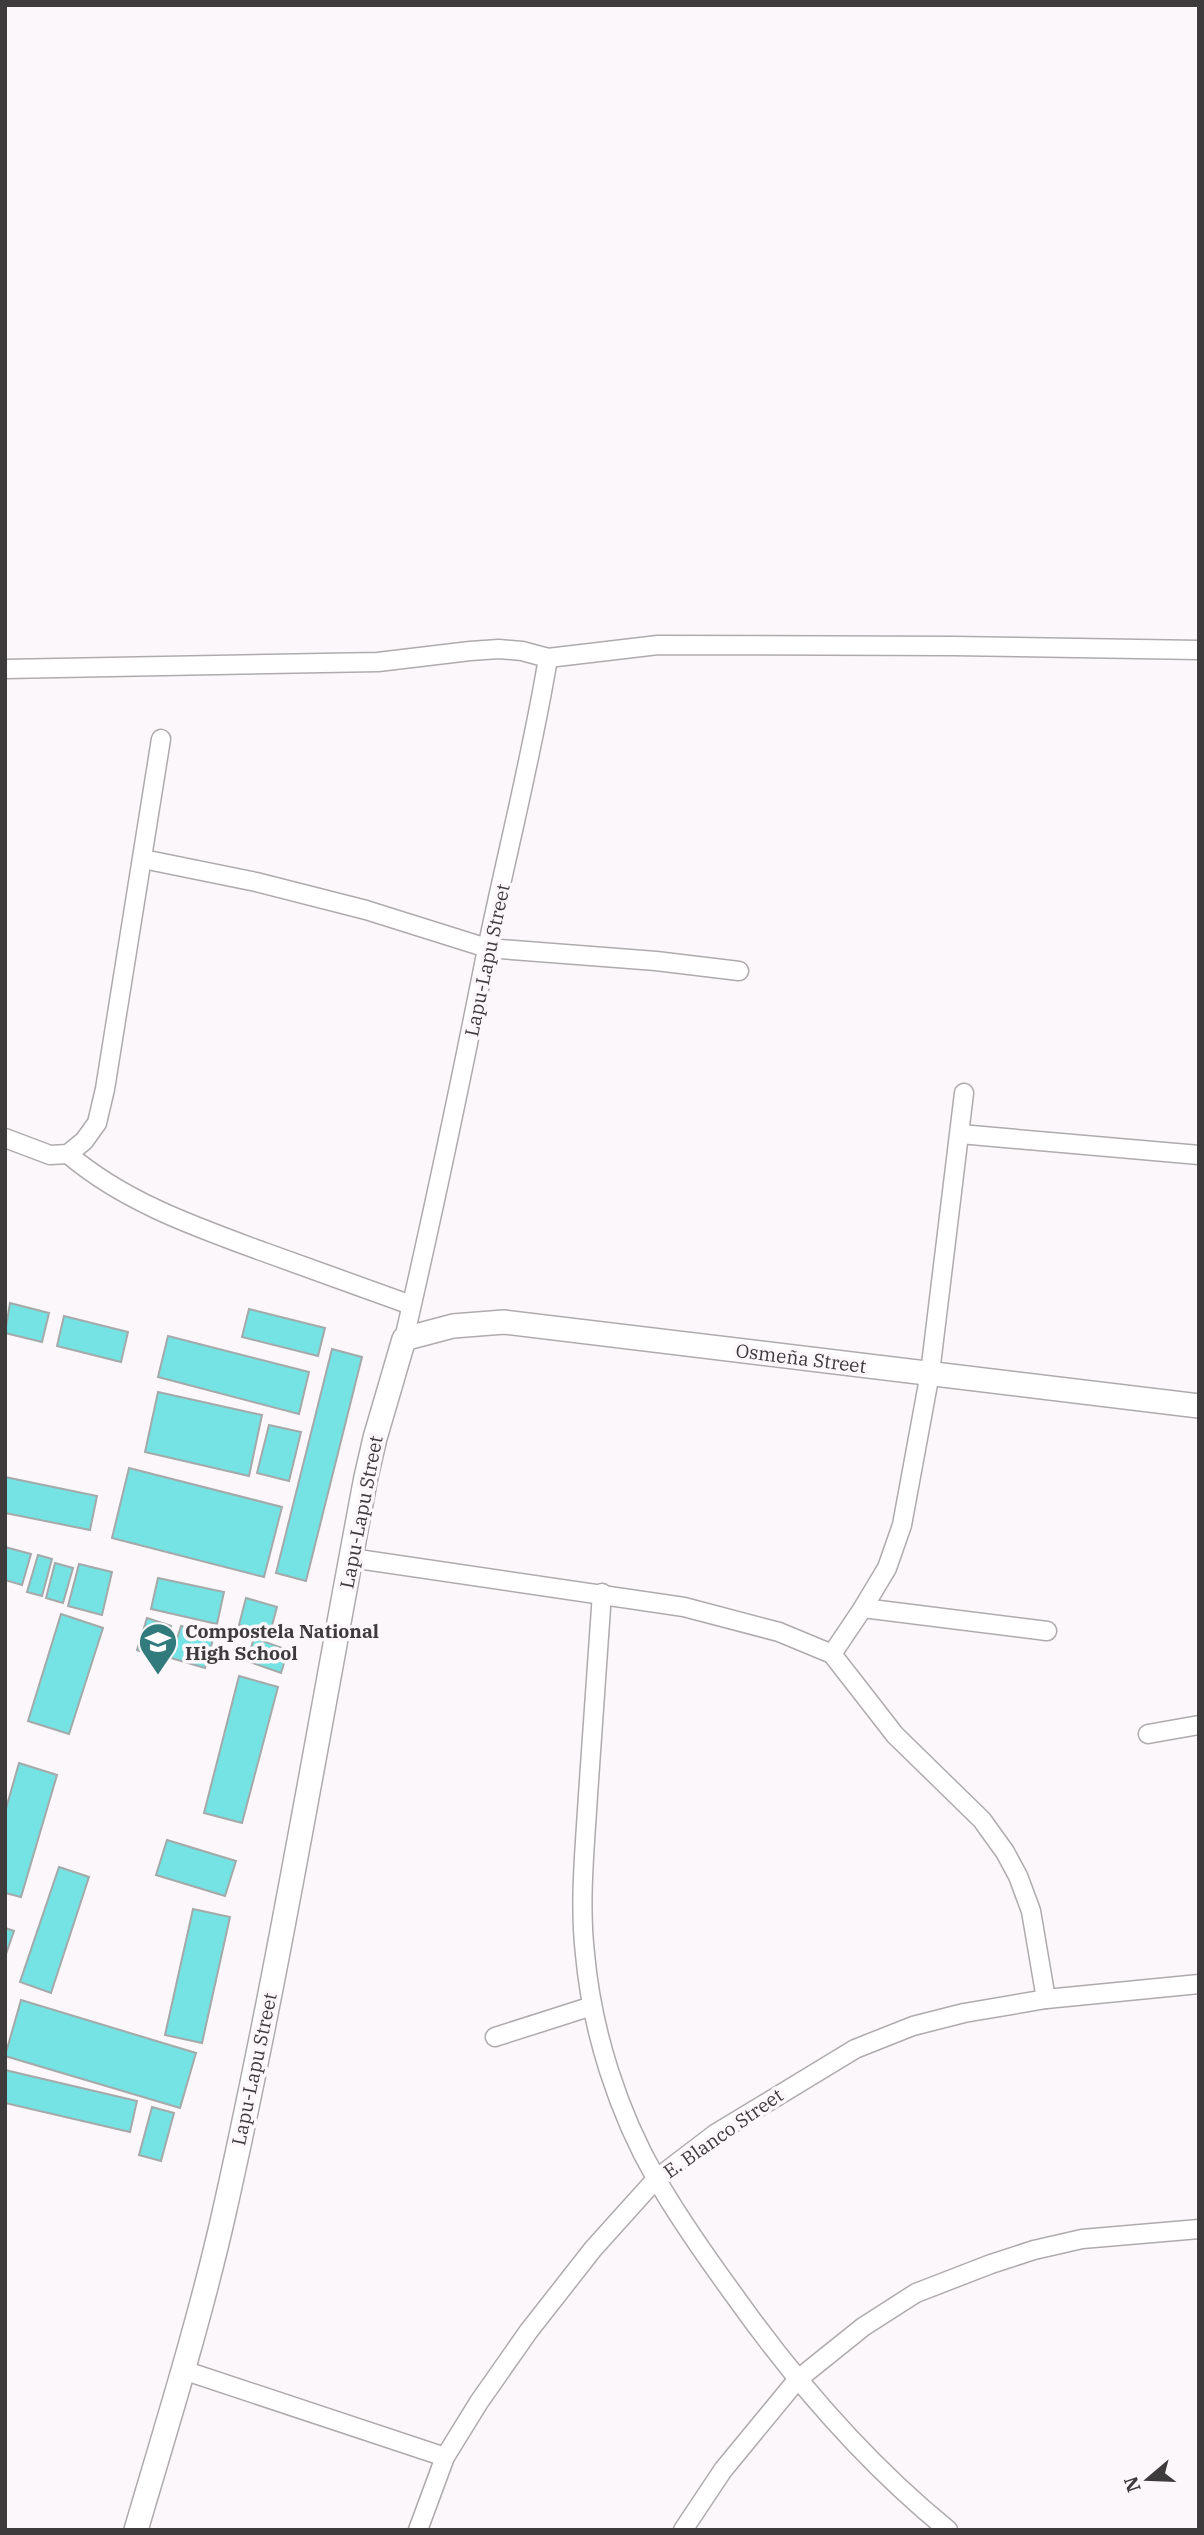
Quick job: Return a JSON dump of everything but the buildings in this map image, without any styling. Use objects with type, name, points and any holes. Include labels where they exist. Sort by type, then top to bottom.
[{"type":"street","points":[[5,669],[378,662],[470,650],[499,649],[548,658],[658,645],[1199,650]]},
{"type":"street","name":"Lapu-Lapu Street","points":[[136,2530],[183,2370],[221,2224],[252,2080],[375,1438],[404,1339],[454,1116],[487,948],[533,749],[548,658]]},
{"type":"street","points":[[5,1138],[50,1155],[68,1154],[84,1141],[97,1122],[105,1089],[161,739]]},
{"type":"street","points":[[143,859],[256,882],[366,910],[487,948],[656,961],[739,971]]},
{"type":"street","points":[[832,1654],[887,1568],[902,1525],[930,1373],[964,1093]]},
{"type":"street","points":[[960,1134],[1199,1154]]},
{"type":"street","points":[[68,1154],[94,1177],[138,1201],[211,1233],[411,1305]]},
{"type":"street","name":"Osmeña Street","points":[[404,1339],[453,1326],[504,1322],[1199,1406]]},
{"type":"street","points":[[351,1558],[684,1607],[779,1632],[832,1654],[895,1735],[982,1821],[1005,1852],[1018,1876],[1031,1911],[1046,1999]]},
{"type":"street","points":[[602,1593],[582,1899],[584,1953],[592,2006],[608,2065],[625,2111],[656,2179],[711,2263],[797,2380],[890,2476],[948,2530]]},
{"type":"street","points":[[863,1608],[1047,1631]]},
{"type":"street","points":[[1148,1734],[1199,1725]]},
{"type":"street","name":"E. Blanco Street","points":[[418,2530],[445,2457],[528,2332],[593,2249],[656,2179],[715,2134],[855,2049],[913,2026],[964,2012],[1046,1999],[1199,1984]]},
{"type":"street","points":[[495,2037],[592,2006]]},
{"type":"street","points":[[683,2530],[723,2470],[797,2380],[863,2327],[916,2293],[1034,2250],[1082,2239],[1199,2229]]},
{"type":"street","points":[[183,2370],[445,2457]]},
{"type":"place","name":"Compostela National High School","points":[[158,1676]]}]
